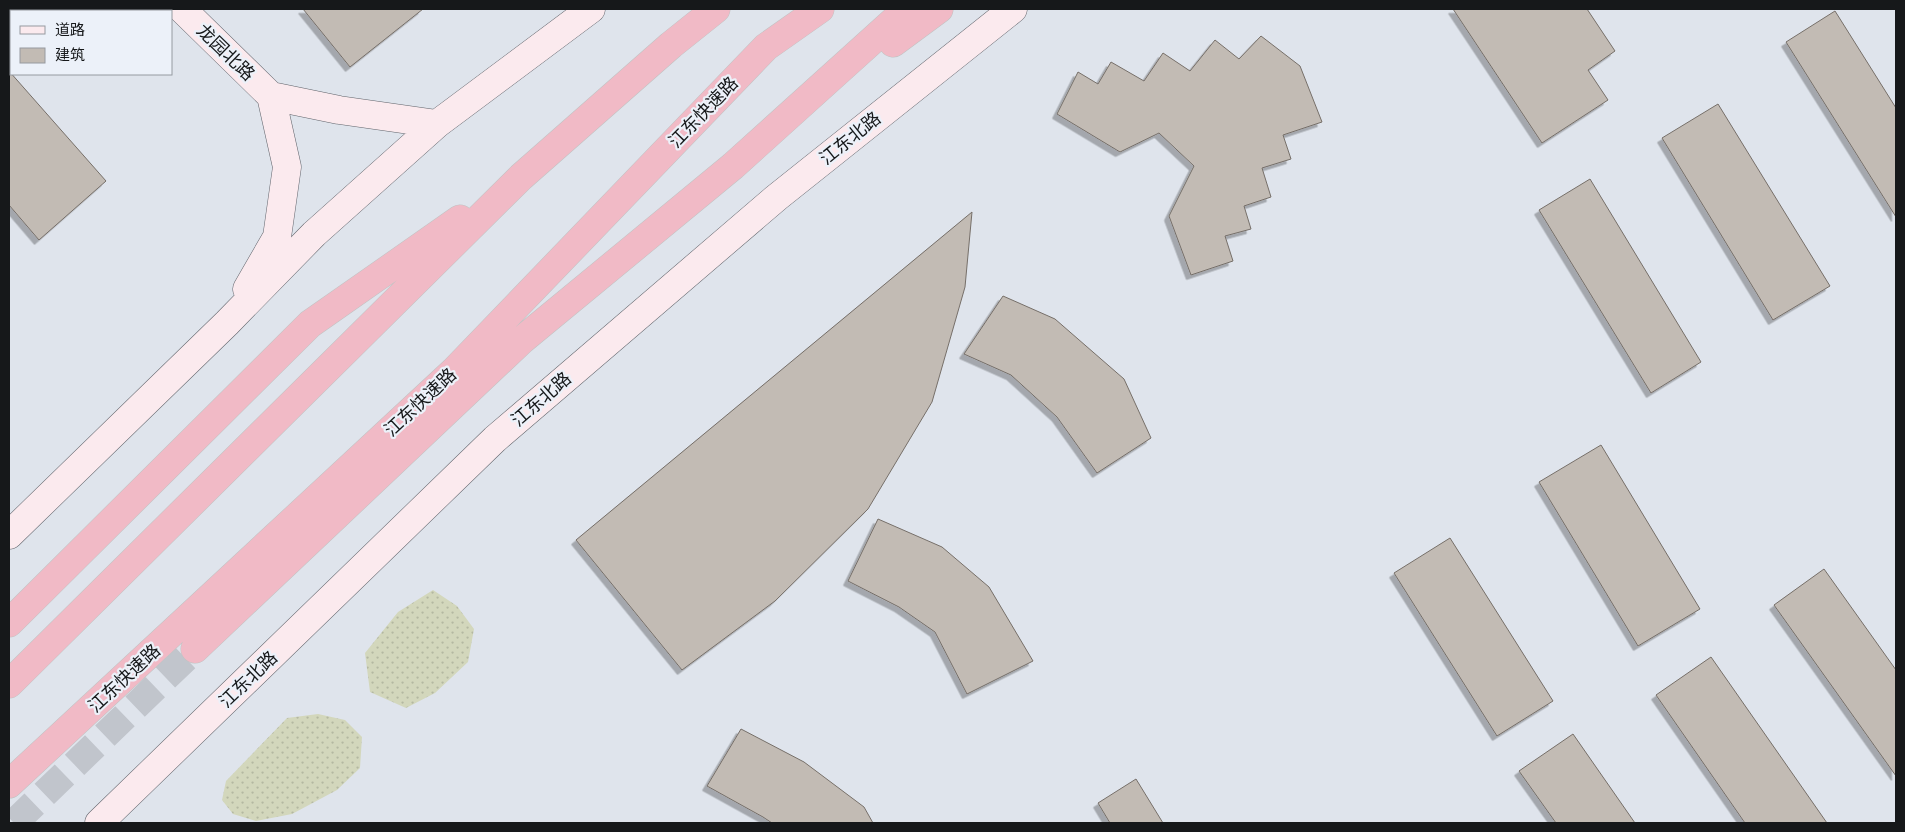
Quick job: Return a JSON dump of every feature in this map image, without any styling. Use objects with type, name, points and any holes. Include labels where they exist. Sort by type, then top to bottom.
[{"type":"highway","points":[[9,684],[521,177],[670,45],[716,9]]},
{"type":"highway","name":"江东快速路","points":[[9,784],[454,371],[766,47],[820,9]]},
{"type":"highway","points":[[733,166],[907,9]]},
{"type":"highway","points":[[195,649],[522,340],[733,166],[939,9]]},
{"type":"highway","points":[[9,623],[310,324],[521,177]]},
{"type":"main road","name":"龙园北路","points":[[182,9],[271,96]]},
{"type":"main road","points":[[9,535],[227,323],[314,234],[437,124],[591,9]]},
{"type":"main road","name":"江东北路","points":[[99,823],[495,439],[776,198],[1013,9]]},
{"type":"main road","points":[[227,323],[277,237],[287,167],[271,96],[339,110],[437,124]]},
{"type":"green space","points":[[433,590],[457,606],[474,629],[468,662],[435,693],[406,708],[370,692],[365,653],[398,612]]},
{"type":"green space","points":[[318,714],[345,720],[362,737],[360,768],[337,790],[292,814],[256,821],[233,814],[222,800],[226,781],[287,718]]},
{"type":"building","points":[[303,9],[423,9],[350,67]]},
{"type":"building","points":[[1453,9],[1587,9],[1615,51],[1588,70],[1608,100],[1542,143]]},
{"type":"building","points":[[1835,11],[1896,108],[1896,217],[1786,42]]},
{"type":"building","points":[[1261,36],[1300,66],[1322,122],[1283,135],[1291,159],[1262,168],[1271,197],[1244,206],[1251,229],[1225,236],[1233,261],[1191,275],[1169,216],[1194,166],[1159,133],[1120,152],[1057,114],[1078,72],[1098,84],[1111,62],[1144,81],[1163,53],[1190,71],[1215,40],[1239,59]]},
{"type":"building","points":[[9,71],[10,75],[13,75],[106,181],[39,240],[9,205]]},
{"type":"building","points":[[1718,104],[1830,286],[1773,320],[1662,138]]},
{"type":"building","points":[[1590,179],[1701,362],[1651,393],[1539,210]]},
{"type":"building","points":[[972,212],[965,287],[932,402],[868,509],[775,601],[682,670],[576,540]]},
{"type":"building","points":[[1003,296],[1055,319],[1124,379],[1151,438],[1097,473],[1057,417],[1011,375],[964,354]]},
{"type":"building","points":[[1601,445],[1700,609],[1638,646],[1539,482]]},
{"type":"building","points":[[878,519],[942,547],[989,587],[1033,661],[967,694],[935,632],[899,607],[848,581]]},
{"type":"building","points":[[1450,538],[1553,701],[1497,736],[1394,573]]},
{"type":"building","points":[[1824,569],[1896,670],[1896,776],[1774,605]]},
{"type":"building","points":[[1711,657],[1827,823],[1745,823],[1656,695]]},
{"type":"building","points":[[741,729],[804,762],[864,807],[873,823],[772,823],[707,786]]},
{"type":"building","points":[[1573,734],[1635,823],[1556,823],[1519,771]]},
{"type":"building","points":[[1136,779],[1163,823],[1110,823],[1098,803]]},
{"type":"tunnel","points":[[14,823],[195,649]]}]
